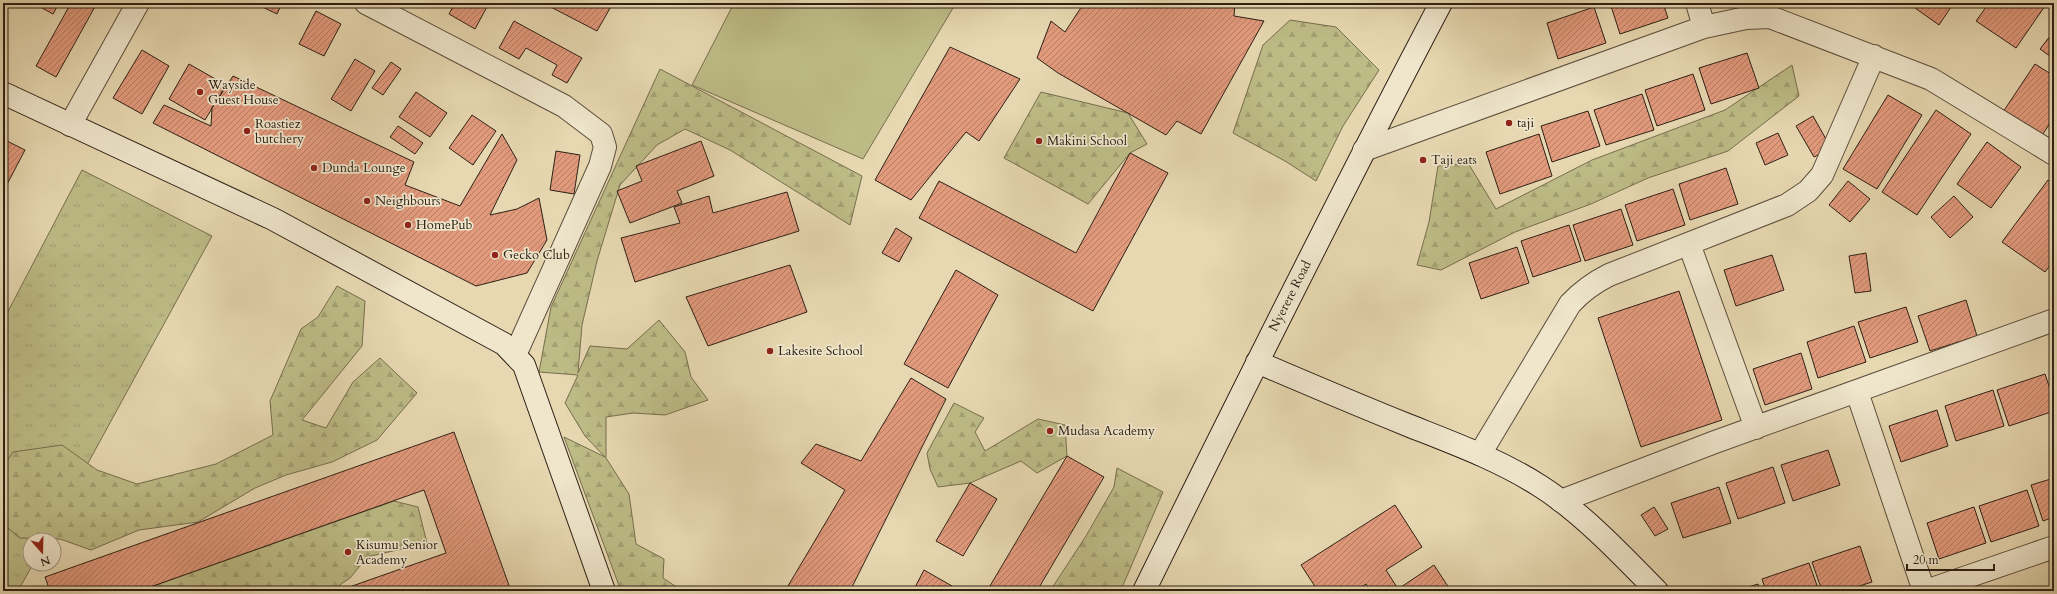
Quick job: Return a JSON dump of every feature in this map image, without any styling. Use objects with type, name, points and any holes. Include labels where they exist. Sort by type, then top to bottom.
[{"type":"street","points":[[70,124],[138,3]]},
{"type":"street","points":[[366,3],[392,9],[564,106],[601,134],[605,147],[600,166],[515,355]]},
{"type":"street","name":"Nyerere Road","points":[[1144,591],[1364,150],[1441,3]]},
{"type":"street","points":[[1697,3],[1704,27]]},
{"type":"street","points":[[1364,150],[1704,27],[1746,18],[1770,17],[1931,79],[2054,154]]},
{"type":"street","points":[[1480,454],[1570,304],[1581,292],[1590,285],[1609,276],[1787,205],[1808,191],[1822,175],[1874,56]]},
{"type":"street","points":[[3,93],[273,219],[504,344],[524,365],[604,591]]},
{"type":"street","points":[[1689,244],[1756,428]]},
{"type":"street","points":[[1561,501],[1756,428],[2054,320]]},
{"type":"street","points":[[1257,362],[1330,394],[1480,454],[1539,485],[1561,501],[1623,557],[1657,591]]},
{"type":"street","points":[[1857,392],[1925,591],[2054,547]]},
{"type":"green space","points":[[734,3],[956,3],[863,159],[692,85]]},
{"type":"green space","points":[[1290,20],[1336,27],[1379,70],[1343,126],[1316,181],[1285,161],[1233,133],[1263,45]]},
{"type":"green space","points":[[1792,65],[1799,96],[1728,151],[1648,178],[1591,204],[1515,232],[1441,270],[1417,265],[1429,222],[1438,166],[1468,163],[1496,209],[1592,160],[1725,110]]},
{"type":"green space","points":[[660,69],[862,176],[850,225],[730,150],[685,129],[657,145],[620,185],[597,261],[582,325],[578,373],[590,346],[627,349],[659,320],[685,352],[691,377],[708,400],[665,415],[633,413],[606,417],[606,458],[629,494],[636,544],[664,559],[663,578],[678,588],[677,591],[621,591],[564,437],[605,457],[585,436],[565,403],[578,375],[539,372],[551,307]]},
{"type":"green space","points":[[1041,92],[1128,113],[1147,144],[1130,153],[1088,204],[1004,158]]},
{"type":"green space","points":[[82,170],[212,236],[50,532],[22,532],[22,572],[29,572],[18,591],[3,591],[3,321]]},
{"type":"green space","points":[[337,286],[365,301],[362,346],[302,420],[326,428],[353,382],[380,358],[417,393],[377,440],[332,462],[286,475],[255,488],[198,522],[139,530],[91,550],[62,540],[62,532],[22,532],[22,538],[20,538],[3,524],[3,467],[13,452],[62,445],[97,470],[137,484],[216,464],[273,435],[270,401],[301,329],[318,317]]},
{"type":"green space","points":[[954,403],[984,418],[975,432],[985,451],[1038,419],[1065,425],[1067,456],[1037,473],[1021,461],[970,483],[938,487],[930,469],[927,453]]},
{"type":"green space","points":[[1117,468],[1163,492],[1121,590],[1050,591],[1086,536],[1114,487]]},
{"type":"green space","points":[[394,501],[418,507],[427,543],[367,557],[350,578],[331,591],[139,591]]},
{"type":"building","points":[[33,3],[59,3],[53,14]]},
{"type":"building","points":[[71,3],[97,3],[56,77],[36,66]]},
{"type":"building","points":[[254,3],[282,3],[277,14]]},
{"type":"building","points":[[455,3],[489,3],[475,29],[449,14]]},
{"type":"building","points":[[543,3],[583,3],[586,5],[587,3],[613,3],[597,31]]},
{"type":"building","points":[[1084,3],[1235,3],[1234,16],[1264,21],[1201,134],[1177,121],[1166,135],[1058,73],[1037,58],[1051,21],[1065,32]]},
{"type":"building","points":[[1610,3],[1663,3],[1668,18],[1620,34]]},
{"type":"building","points":[[1908,3],[1945,3],[1951,7],[1939,25]]},
{"type":"building","points":[[1989,3],[2047,3],[2016,48],[1976,21]]},
{"type":"building","points":[[1594,7],[1606,43],[1558,59],[1547,23]]},
{"type":"building","points":[[316,11],[341,24],[324,56],[299,44]]},
{"type":"building","points":[[514,21],[582,58],[567,83],[552,75],[557,65],[526,48],[519,59],[499,48]]},
{"type":"building","points":[[2054,31],[2054,59],[2040,49]]},
{"type":"building","points":[[950,47],[1020,79],[979,141],[966,132],[911,200],[875,180]]},
{"type":"building","points":[[142,50],[169,66],[142,114],[113,98]]},
{"type":"building","points":[[1747,53],[1759,88],[1711,104],[1699,68]]},
{"type":"building","points":[[355,59],[375,71],[351,111],[331,99]]},
{"type":"building","points":[[391,62],[401,69],[383,95],[372,88]]},
{"type":"building","points":[[189,64],[226,85],[205,120],[169,99]]},
{"type":"building","points":[[2035,64],[2054,76],[2054,117],[2041,137],[2003,112]]},
{"type":"building","points":[[1693,74],[1705,110],[1657,126],[1645,90]]},
{"type":"building","points":[[233,76],[414,162],[405,185],[460,206],[502,134],[517,160],[490,215],[517,209],[539,198],[547,240],[527,273],[476,286],[153,123],[164,105],[211,126],[212,108]]},
{"type":"building","points":[[416,92],[447,113],[430,137],[399,117]]},
{"type":"building","points":[[1642,94],[1654,130],[1606,145],[1594,110]]},
{"type":"building","points":[[1888,95],[1922,115],[1877,189],[1843,169]]},
{"type":"building","points":[[1936,110],[1971,134],[1917,215],[1882,192]]},
{"type":"building","points":[[1588,111],[1600,146],[1552,162],[1541,126]]},
{"type":"building","points":[[472,115],[496,131],[473,165],[449,148]]},
{"type":"building","points":[[1813,116],[1831,148],[1814,157],[1796,126]]},
{"type":"building","points":[[398,126],[423,143],[415,154],[390,137]]},
{"type":"building","points":[[1778,133],[1788,155],[1765,165],[1756,143]]},
{"type":"building","points":[[1539,134],[1552,176],[1500,194],[1486,152]]},
{"type":"building","points":[[3,139],[25,150],[3,192]]},
{"type":"building","points":[[701,141],[714,176],[677,191],[682,203],[630,223],[617,191],[642,181],[636,166]]},
{"type":"building","points":[[1987,142],[2021,167],[1991,208],[1957,184]]},
{"type":"building","points":[[556,151],[580,155],[574,194],[550,190]]},
{"type":"building","points":[[1130,153],[1168,173],[1093,311],[919,218],[939,181],[1076,253]]},
{"type":"building","points":[[1726,168],[1738,204],[1690,220],[1679,184]]},
{"type":"building","points":[[2048,180],[2054,185],[2054,260],[2045,272],[2002,242]]},
{"type":"building","points":[[1848,181],[1870,199],[1850,222],[1829,205]]},
{"type":"building","points":[[1673,189],[1685,225],[1637,241],[1625,205]]},
{"type":"building","points":[[787,192],[799,231],[635,282],[621,238],[680,223],[674,207],[709,196],[713,213]]},
{"type":"building","points":[[1954,196],[1973,217],[1950,238],[1931,217]]},
{"type":"building","points":[[1621,209],[1633,245],[1585,261],[1573,225]]},
{"type":"building","points":[[1569,225],[1581,261],[1533,277],[1521,241]]},
{"type":"building","points":[[896,228],[912,238],[899,262],[882,253]]},
{"type":"building","points":[[1517,247],[1529,283],[1481,299],[1469,263]]},
{"type":"building","points":[[1866,253],[1871,291],[1855,293],[1849,256]]},
{"type":"building","points":[[1772,255],[1784,290],[1736,306],[1724,270]]},
{"type":"building","points":[[790,265],[807,312],[708,346],[686,297]]},
{"type":"building","points":[[956,270],[998,295],[948,388],[904,364]]},
{"type":"building","points":[[1679,291],[1722,420],[1641,447],[1598,318]]},
{"type":"building","points":[[1966,300],[1977,336],[1930,351],[1918,316]]},
{"type":"building","points":[[1906,307],[1918,342],[1870,358],[1858,322]]},
{"type":"building","points":[[1854,326],[1866,362],[1818,378],[1807,342]]},
{"type":"building","points":[[1801,353],[1812,389],[1765,405],[1753,369]]},
{"type":"building","points":[[2045,374],[2054,401],[2054,411],[2009,426],[1997,390]]},
{"type":"building","points":[[911,378],[946,399],[850,591],[785,591],[845,490],[801,463],[816,444],[861,461]]},
{"type":"building","points":[[1993,390],[2004,426],[1956,441],[1945,406]]},
{"type":"building","points":[[1937,410],[1948,446],[1901,462],[1889,426]]},
{"type":"building","points":[[454,432],[511,591],[461,591],[459,587],[448,591],[338,591],[446,553],[424,490],[139,591],[50,591],[45,577]]},
{"type":"building","points":[[1828,450],[1840,485],[1793,501],[1781,465]]},
{"type":"building","points":[[1067,456],[1104,477],[1037,591],[987,591]]},
{"type":"building","points":[[1773,467],[1785,503],[1738,519],[1726,483]]},
{"type":"building","points":[[2054,478],[2054,517],[2043,521],[2031,485]]},
{"type":"building","points":[[970,483],[997,499],[963,556],[936,541]]},
{"type":"building","points":[[1719,487],[1731,523],[1683,538],[1671,503]]},
{"type":"building","points":[[2027,490],[2039,526],[1991,542],[1979,506]]},
{"type":"building","points":[[1395,505],[1422,547],[1386,570],[1398,589],[1434,565],[1451,591],[1370,591],[1366,584],[1355,591],[1318,591],[1301,565]]},
{"type":"building","points":[[1654,507],[1668,529],[1655,536],[1641,515]]},
{"type":"building","points":[[1974,507],[1986,543],[1939,559],[1927,523]]},
{"type":"building","points":[[1860,546],[1872,582],[1844,591],[1822,591],[1812,562]]},
{"type":"building","points":[[1809,563],[1819,591],[1766,591],[1762,579]]},
{"type":"building","points":[[924,570],[959,590],[913,591]]},
{"type":"building","points":[[1758,584],[1761,591],[1736,591]]},
{"type":"place","name":"Wayside Guest House","points":[[200,92]]},
{"type":"place","name":"taji","points":[[1509,123]]},
{"type":"place","name":"Roastiez butchery","points":[[247,131]]},
{"type":"place","name":"Makini School","points":[[1039,141]]},
{"type":"place","name":"Taji eats","points":[[1423,160]]},
{"type":"place","name":"Dunda Lounge","points":[[314,168]]},
{"type":"place","name":"Neighbours","points":[[367,201]]},
{"type":"place","name":"HomePub","points":[[408,225]]},
{"type":"place","name":"Gecko Club","points":[[495,255]]},
{"type":"place","name":"Lakesite School","points":[[770,351]]},
{"type":"place","name":"Mudasa Academy","points":[[1050,431]]},
{"type":"place","name":"Kisumu Senior Academy","points":[[348,552]]}]
